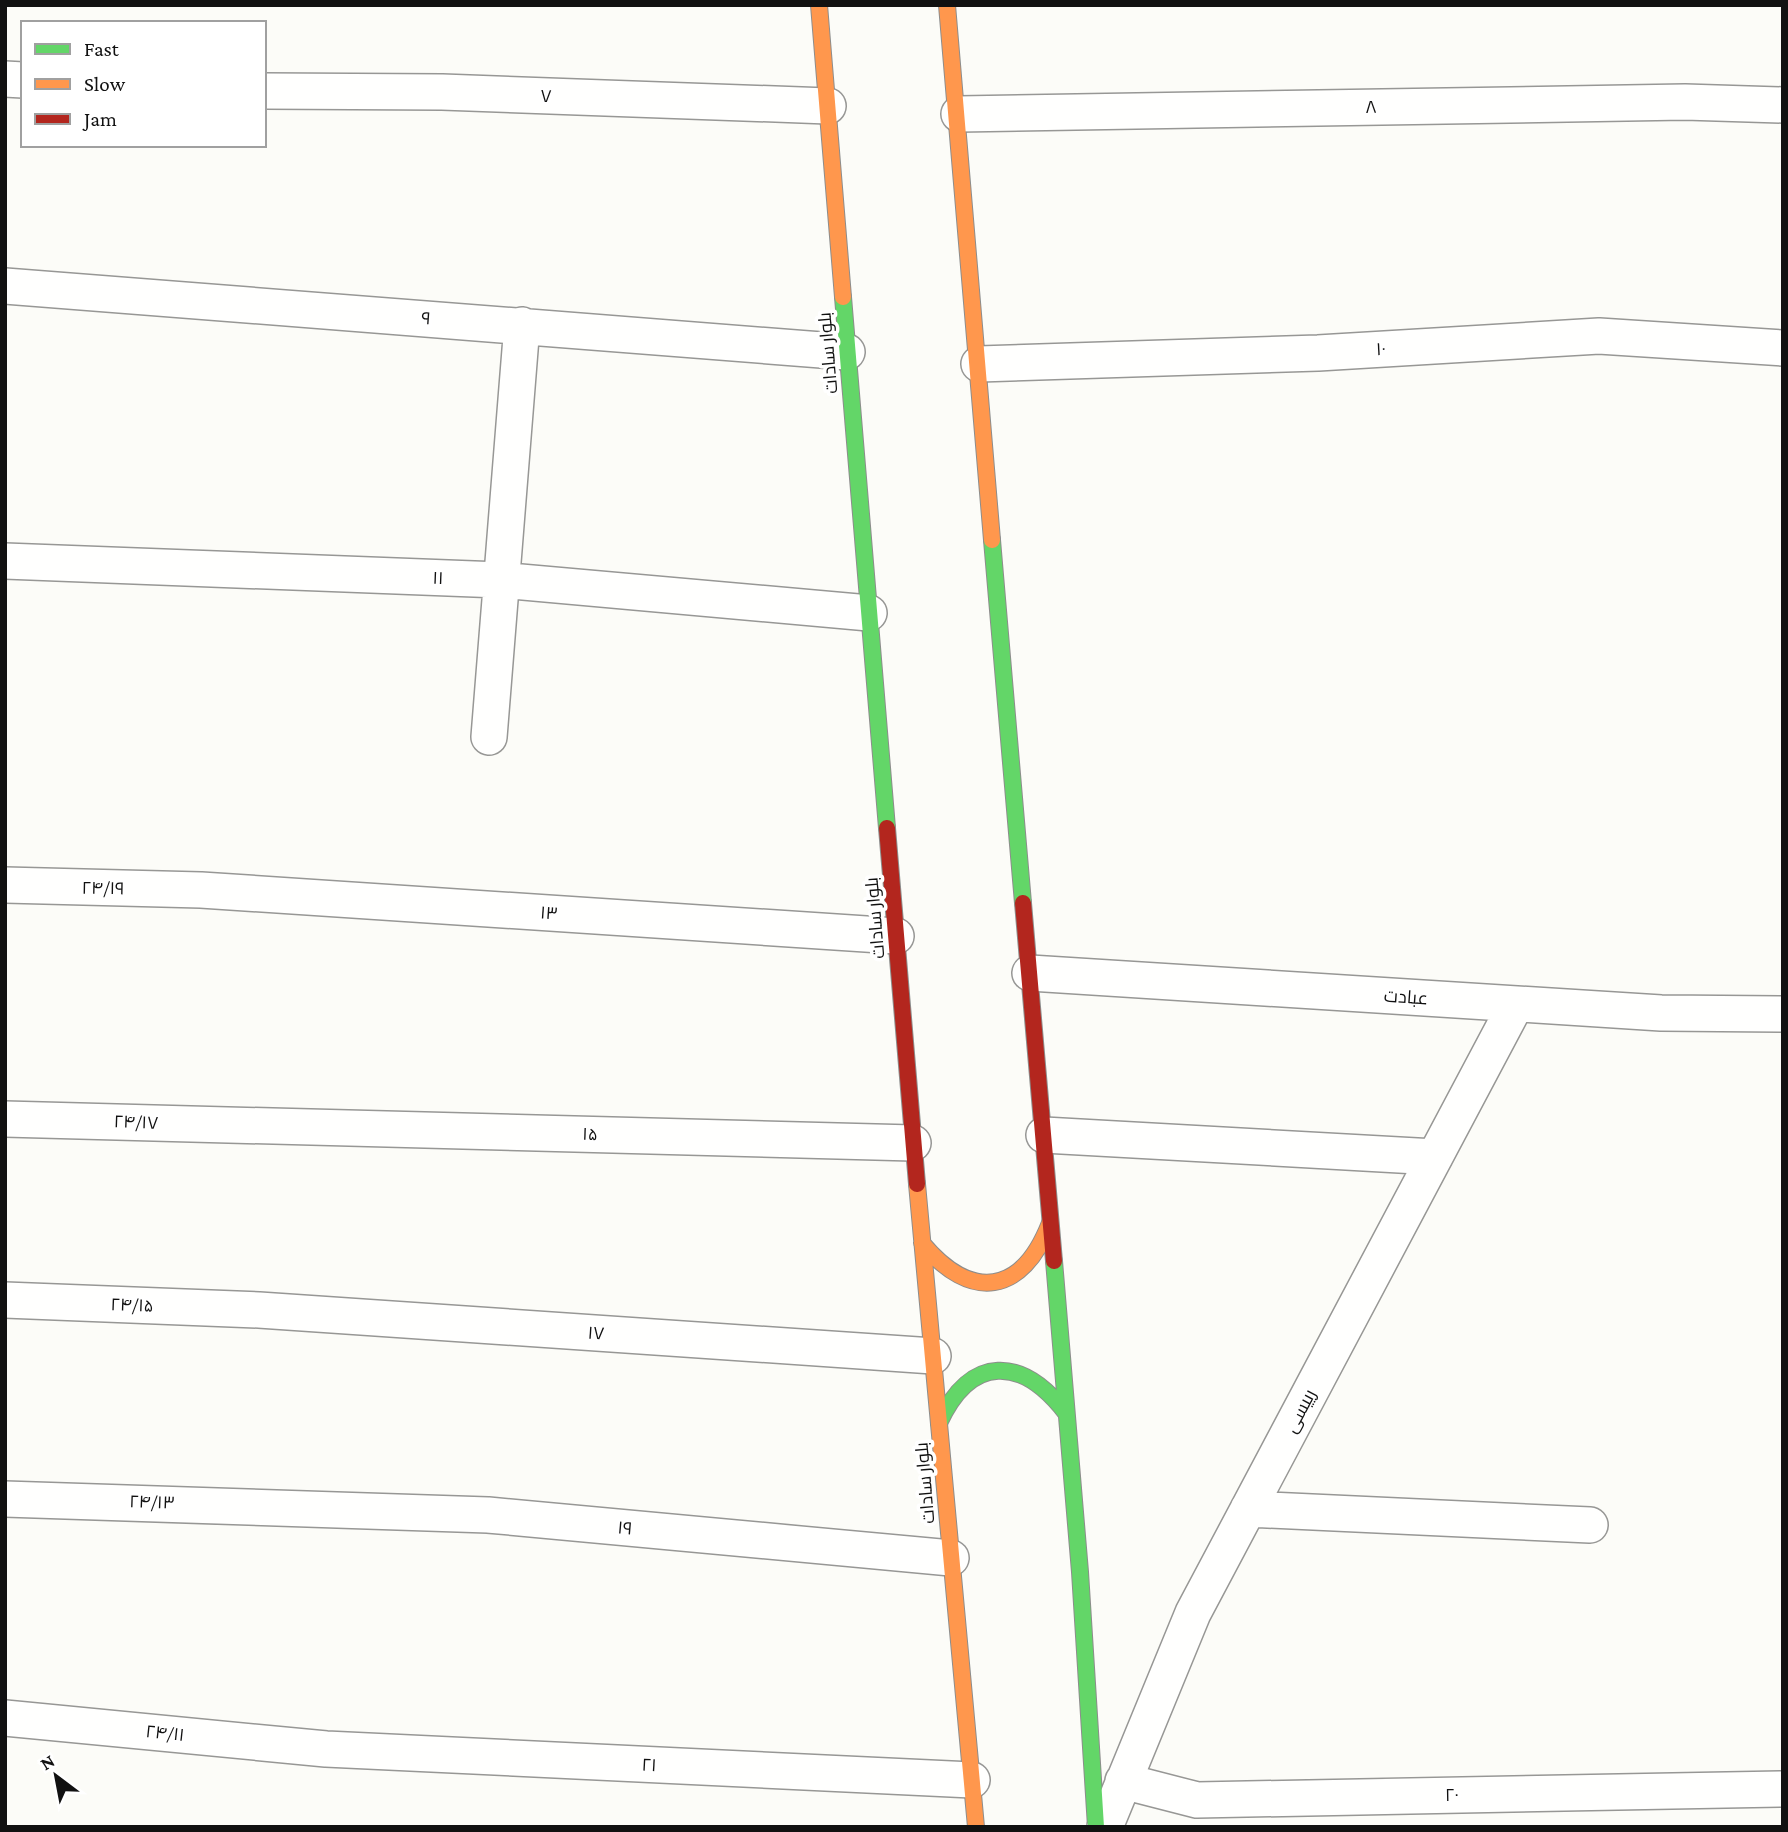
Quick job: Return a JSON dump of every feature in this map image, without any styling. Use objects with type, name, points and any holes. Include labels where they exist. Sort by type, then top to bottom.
[{"type":"street","name":"بلوار سادات","points":[[819,5],[913,1143],[976,1827]]},
{"type":"street","points":[[947,5],[959,114],[1044,1135],[1096,1827]]},
{"type":"street","name":"۷","points":[[266,91],[442,92],[828,106]]},
{"type":"street","name":"۸","points":[[959,114],[1685,102],[1783,104]]},
{"type":"street","name":"۹","points":[[5,286],[848,352]]},
{"type":"street","points":[[489,737],[522,325]]},
{"type":"street","name":"۱۰","points":[[979,364],[1318,353],[1599,336],[1783,348]]},
{"type":"street","name":"۱۱","points":[[5,561],[500,580],[869,613]]},
{"type":"street","name":"۲۴/۱۹","points":[[5,885],[201,890]]},
{"type":"street","name":"۱۳","points":[[201,890],[896,936]]},
{"type":"street","name":"عبادت","points":[[1030,974],[1661,1013],[1783,1014]]},
{"type":"street","name":"رییسی","points":[[1104,1827],[1193,1613],[1516,1004]]},
{"type":"street","name":"۲۴/۱۷","points":[[5,1119],[267,1126]]},
{"type":"street","name":"۱۵","points":[[267,1126],[913,1143]]},
{"type":"street","points":[[1044,1135],[1435,1157]]},
{"type":"street","points":[[922,1243],[936,1264],[957,1279],[981,1284],[1006,1280],[1028,1268],[1043,1247],[1050,1223]]},
{"type":"street","name":"۲۴/۱۵","points":[[5,1300],[258,1310]]},
{"type":"street","name":"۱۷","points":[[258,1310],[933,1356]]},
{"type":"street","points":[[939,1423],[945,1403],[959,1386],[977,1375],[998,1370],[1019,1372],[1039,1381],[1055,1395],[1066,1413]]},
{"type":"street","name":"۲۴/۱۳","points":[[5,1499],[299,1507]]},
{"type":"street","name":"۱۹","points":[[299,1507],[488,1515],[951,1558]]},
{"type":"street","points":[[1248,1509],[1590,1525]]},
{"type":"street","name":"۲۴/۱۱","points":[[5,1718],[326,1749]]},
{"type":"street","name":"۲۱","points":[[326,1749],[972,1780]]},
{"type":"street","name":"۲۰","points":[[1123,1781],[1197,1800],[1783,1789]]},
{"type":"traffic: fast","points":[[843,297],[887,828]]},
{"type":"traffic: fast","points":[[992,540],[1023,903]]},
{"type":"traffic: fast","points":[[1054,1261],[1080,1572],[1096,1827]]},
{"type":"traffic: fast","points":[[939,1423],[952,1400],[966,1384],[982,1374],[998,1371],[1015,1373],[1032,1381],[1049,1394],[1066,1413]]},
{"type":"traffic: slow","points":[[819,5],[843,297]]},
{"type":"traffic: slow","points":[[947,5],[992,540]]},
{"type":"traffic: slow","points":[[917,1184],[976,1827]]},
{"type":"traffic: slow","points":[[922,1243],[940,1262],[959,1275],[977,1282],[994,1282],[1010,1277],[1025,1265],[1050,1223]]},
{"type":"traffic: jam","points":[[887,828],[917,1184]]},
{"type":"traffic: jam","points":[[1023,903],[1054,1261]]}]
